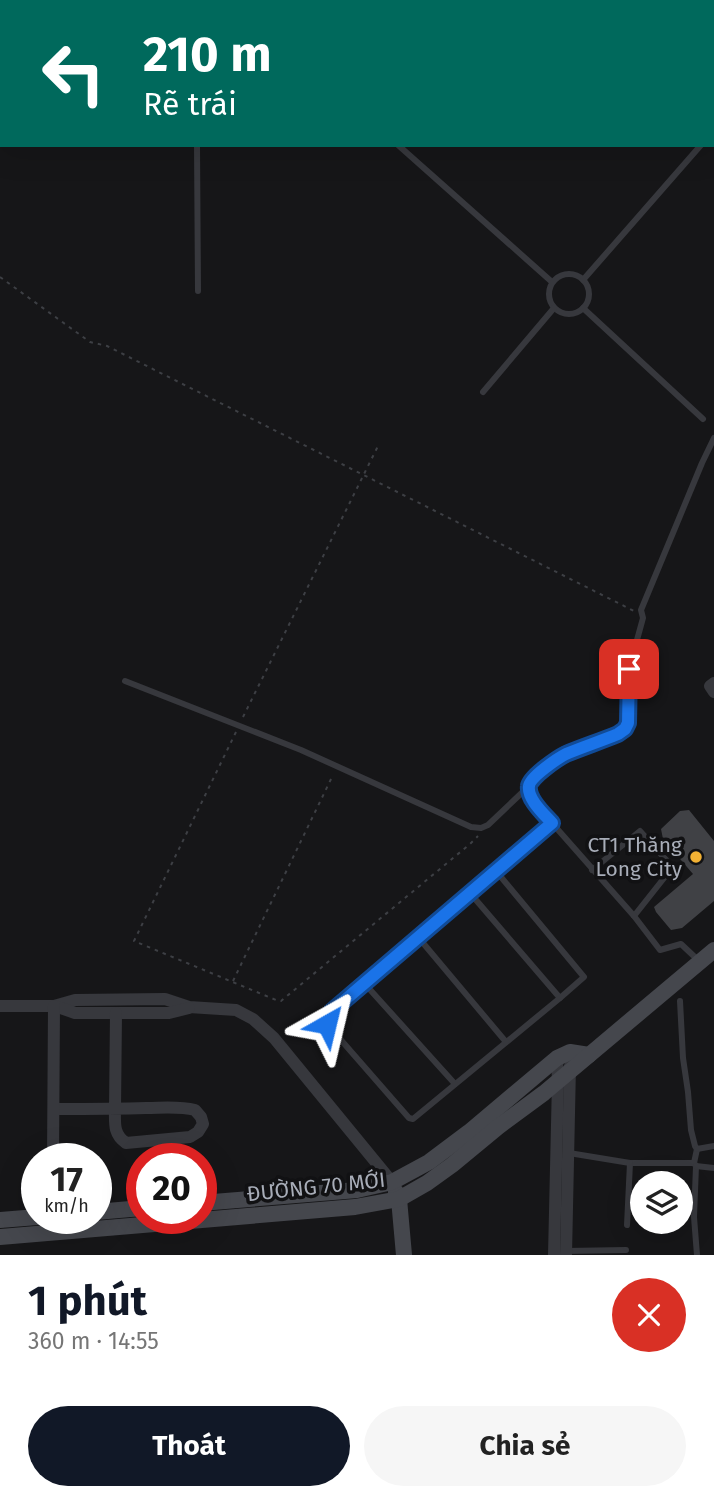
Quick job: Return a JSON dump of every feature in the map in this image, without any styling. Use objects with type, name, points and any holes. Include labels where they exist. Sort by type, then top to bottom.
[{"type":"street","points":[[714,682],[710,686],[714,692]]},
{"type":"street","name":"ĐƯỜNG 70 MỚI","points":[[0,1237],[355,1207],[398,1199],[452,1165],[558,1082],[714,950]]},
{"type":"street","points":[[0,1006],[54,1006],[75,1000],[165,999],[189,1007],[236,1010],[253,1019],[274,1038],[392,1182],[398,1199],[404,1255]]},
{"type":"street","points":[[54,1006],[75,1013],[169,1013],[189,1007]]},
{"type":"street","points":[[53,1143],[54,1006]]},
{"type":"street","points":[[54,1109],[115,1109],[186,1108],[195,1110],[201,1117],[203,1124],[198,1132],[190,1136],[126,1143],[119,1138],[115,1128],[115,1109],[116,1013]]},
{"type":"street","points":[[563,1055],[589,1055]]},
{"type":"street","points":[[562,1254],[569,1153],[570,1070],[563,1055]]},
{"type":"street","points":[[562,1254],[558,1082],[563,1055]]},
{"type":"street","name":"ĐƯỜNG 70 MỚI","points":[[217,1202],[357,1190],[392,1182],[429,1162],[563,1055]]},
{"type":"street","points":[[0,1220],[21,1218]]},
{"type":"lane","points":[[197,147],[198,291]]},
{"type":"lane","points":[[400,147],[552,282]]},
{"type":"lane","points":[[583,279],[699,147]]},
{"type":"lane","points":[[563,275],[583,279],[588,297],[583,308],[572,314],[565,314],[554,308],[548,296],[552,282],[563,275]]},
{"type":"lane","points":[[483,392],[554,308]]},
{"type":"lane","points":[[583,308],[703,419]]},
{"type":"lane","points":[[125,681],[301,750],[471,827],[481,828],[488,825],[539,773],[565,754],[625,729],[628,723],[629,669],[643,618],[641,610],[714,438]]},
{"type":"lane","points":[[529,786],[532,799],[634,916],[660,950],[681,944],[701,962]]},
{"type":"lane","points":[[496,871],[584,977],[413,1119],[409,1118],[327,1024],[327,1018],[364,983],[552,823]]},
{"type":"lane","points":[[592,870],[640,831],[668,862],[668,873],[634,916]]},
{"type":"lane","points":[[470,893],[561,998]]},
{"type":"lane","points":[[418,937],[506,1042]]},
{"type":"lane","points":[[364,983],[455,1084]]},
{"type":"lane","points":[[680,1001],[691,1130],[697,1149],[694,1217],[697,1255]]},
{"type":"lane","points":[[697,1149],[714,1146]]},
{"type":"lane","points":[[569,1153],[630,1163],[695,1164],[714,1168]]},
{"type":"lane","points":[[627,1225],[630,1163]]},
{"type":"lane","points":[[562,1254],[626,1250]]},
{"type":"path","points":[[0,277],[90,342],[107,346],[636,612],[643,618]]},
{"type":"path","points":[[378,446],[134,941],[281,1000],[470,844],[488,825]]},
{"type":"path","points":[[233,982],[337,766]]},
{"type":"building","name":"CT1 Thăng Long City","points":[[689,810],[714,841],[714,901],[682,928],[671,930],[654,907],[693,874],[663,839],[661,829],[680,811]]},
{"type":"place","name":"CT1 Thăng Long City","points":[[696,857]]},
{"type":"route","points":[[327,1024],[327,1018],[332,1011],[552,823],[532,799],[529,786],[539,773],[565,754],[625,729],[628,723],[629,669]]}]
